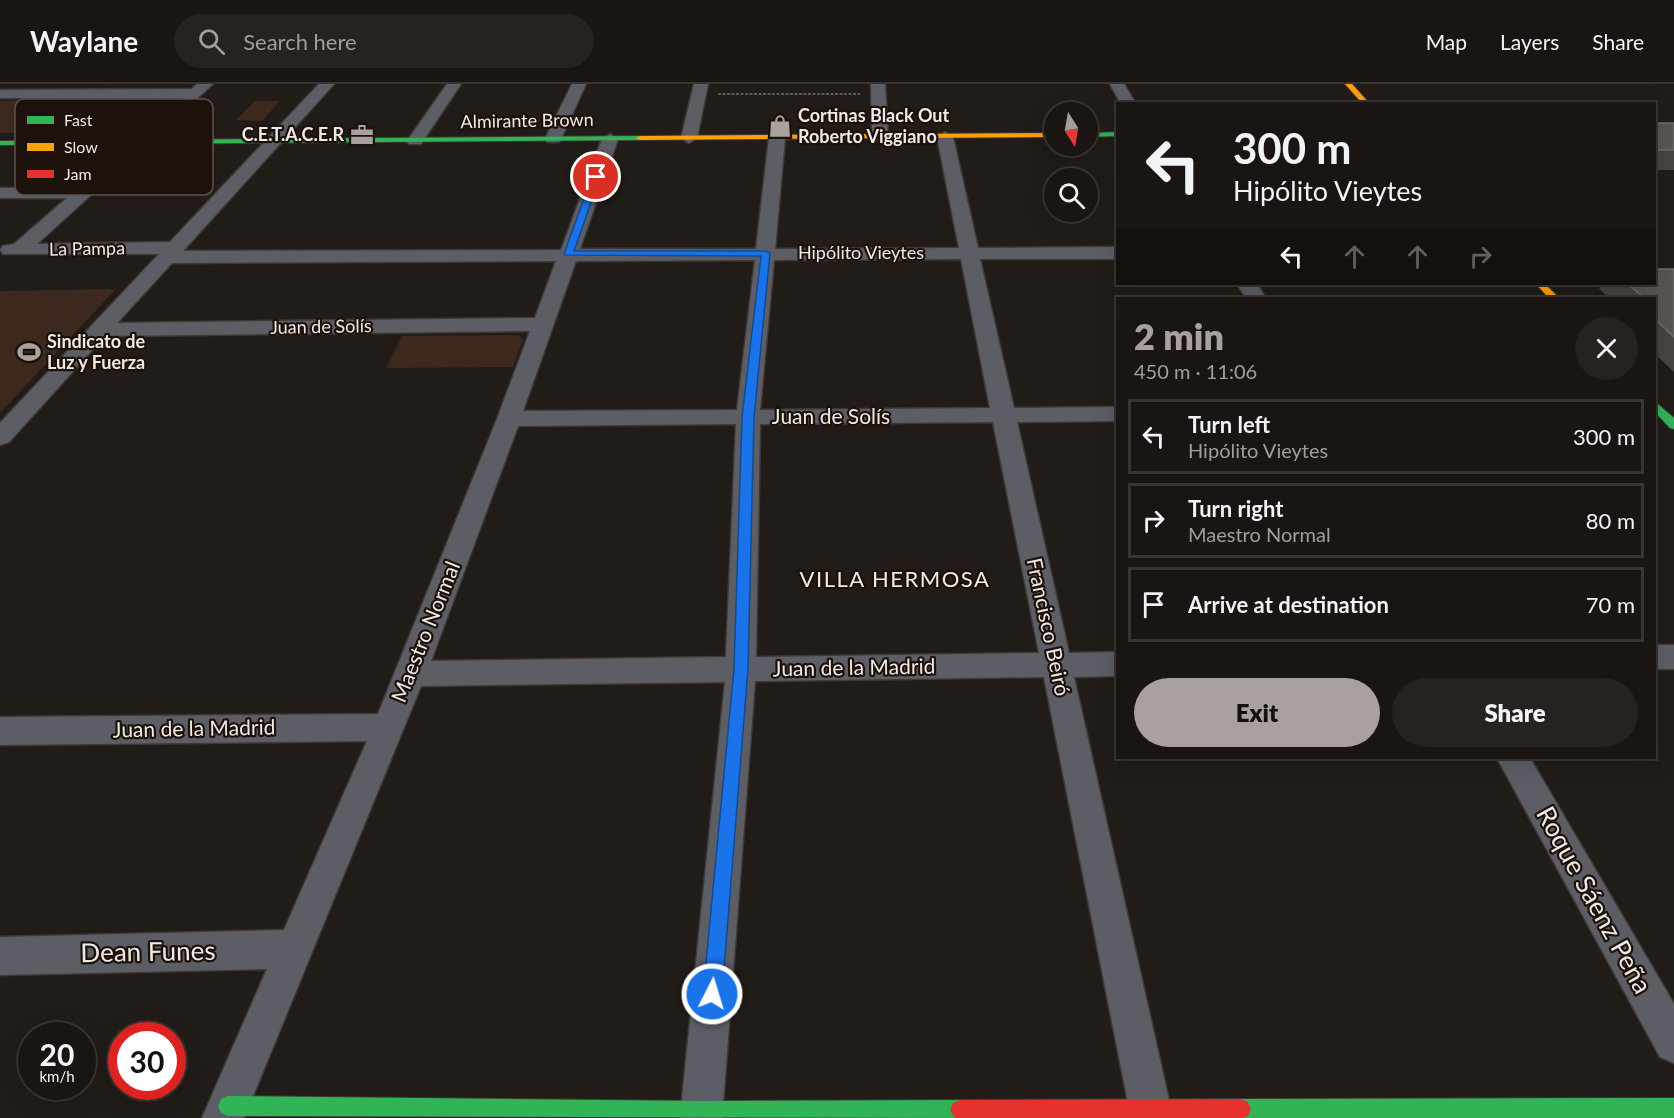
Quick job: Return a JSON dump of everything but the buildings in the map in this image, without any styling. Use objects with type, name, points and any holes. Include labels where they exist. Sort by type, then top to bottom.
[{"type":"main road","points":[[1348,84],[1365,102]]},
{"type":"main road","points":[[1098,135],[1116,134]]},
{"type":"main road","name":"Almirante Brown","points":[[213,142],[1044,135]]},
{"type":"main road","name":"Almirante Brown","points":[[0,143],[15,143]]},
{"type":"main road","points":[[1541,285],[1553,297]]},
{"type":"main road","points":[[225,1112],[1151,1114],[1674,1108]]},
{"type":"street","points":[[0,437],[327,84]]},
{"type":"street","points":[[414,141],[454,84]]},
{"type":"street","points":[[553,139],[579,84]]},
{"type":"street","points":[[1117,84],[1128,102]]},
{"type":"street","points":[[0,94],[201,89]]},
{"type":"street","points":[[189,99],[201,89]]},
{"type":"street","points":[[689,138],[700,89]]},
{"type":"street","points":[[879,89],[880,138]]},
{"type":"street","name":"Francisco Beiró","points":[[945,137],[1151,1114]]},
{"type":"street","points":[[702,1114],[741,669],[748,417],[777,138]]},
{"type":"street","name":"Maestro Normal","points":[[225,1112],[411,674],[509,419],[610,139]]},
{"type":"street","points":[[0,194],[15,194]]},
{"type":"street","points":[[9,250],[80,195]]},
{"type":"street","name":"La Pampa","points":[[9,250],[569,254]]},
{"type":"street","name":"Hipólito Vieytes","points":[[569,254],[1116,253]]},
{"type":"street","name":"Juan de Solís","points":[[99,330],[544,324]]},
{"type":"street","name":"Juan de Solís","points":[[509,419],[1116,414]]},
{"type":"street","points":[[1656,657],[1674,657]]},
{"type":"street","name":"Juan de la Madrid","points":[[411,674],[1116,664]]},
{"type":"street","name":"Juan de la Madrid","points":[[0,731],[388,727]]},
{"type":"street","name":"Roque Sáenz Peña","points":[[1514,759],[1674,1043]]},
{"type":"street","name":"Dean Funes","points":[[0,956],[296,949]]},
{"type":"path","points":[[700,89],[879,89]]},
{"type":"shaded area","points":[[0,101],[15,101],[15,133],[0,133]]},
{"type":"shaded area","points":[[255,101],[280,101],[262,121],[236,120]]},
{"type":"shaded area","name":"Sindicato de Luz y Fuerza","points":[[116,289],[0,413],[0,291]]},
{"type":"shaded area","points":[[518,335],[523,340],[513,367],[386,368],[402,336]]},
{"type":"traffic: fast","points":[[1098,135],[1116,134]]},
{"type":"traffic: fast","points":[[213,141],[640,138]]},
{"type":"traffic: fast","points":[[0,143],[15,143]]},
{"type":"traffic: fast","points":[[1656,406],[1674,425]]},
{"type":"traffic: fast","points":[[228,1106],[702,1111],[960,1110]]},
{"type":"traffic: fast","points":[[1241,1109],[1674,1108]]},
{"type":"traffic: slow","points":[[1348,84],[1365,102]]},
{"type":"traffic: slow","points":[[640,138],[1044,135]]},
{"type":"traffic: slow","points":[[1541,285],[1553,297]]},
{"type":"traffic: jam","points":[[960,1110],[1241,1109]]},
{"type":"place","name":"Cortinas Black Out Roberto Viggiano","points":[[780,126]]},
{"type":"place","name":"C.E.T.A.C.E.R","points":[[362,135]]},
{"type":"place","name":"Sindicato de Luz y Fuerza","points":[[29,352]]},
{"type":"district","name":"VILLA HERMOSA","points":[[895,579]]},
{"type":"route","points":[[596,177],[569,254],[766,253],[748,417],[741,669],[712,994]]}]
